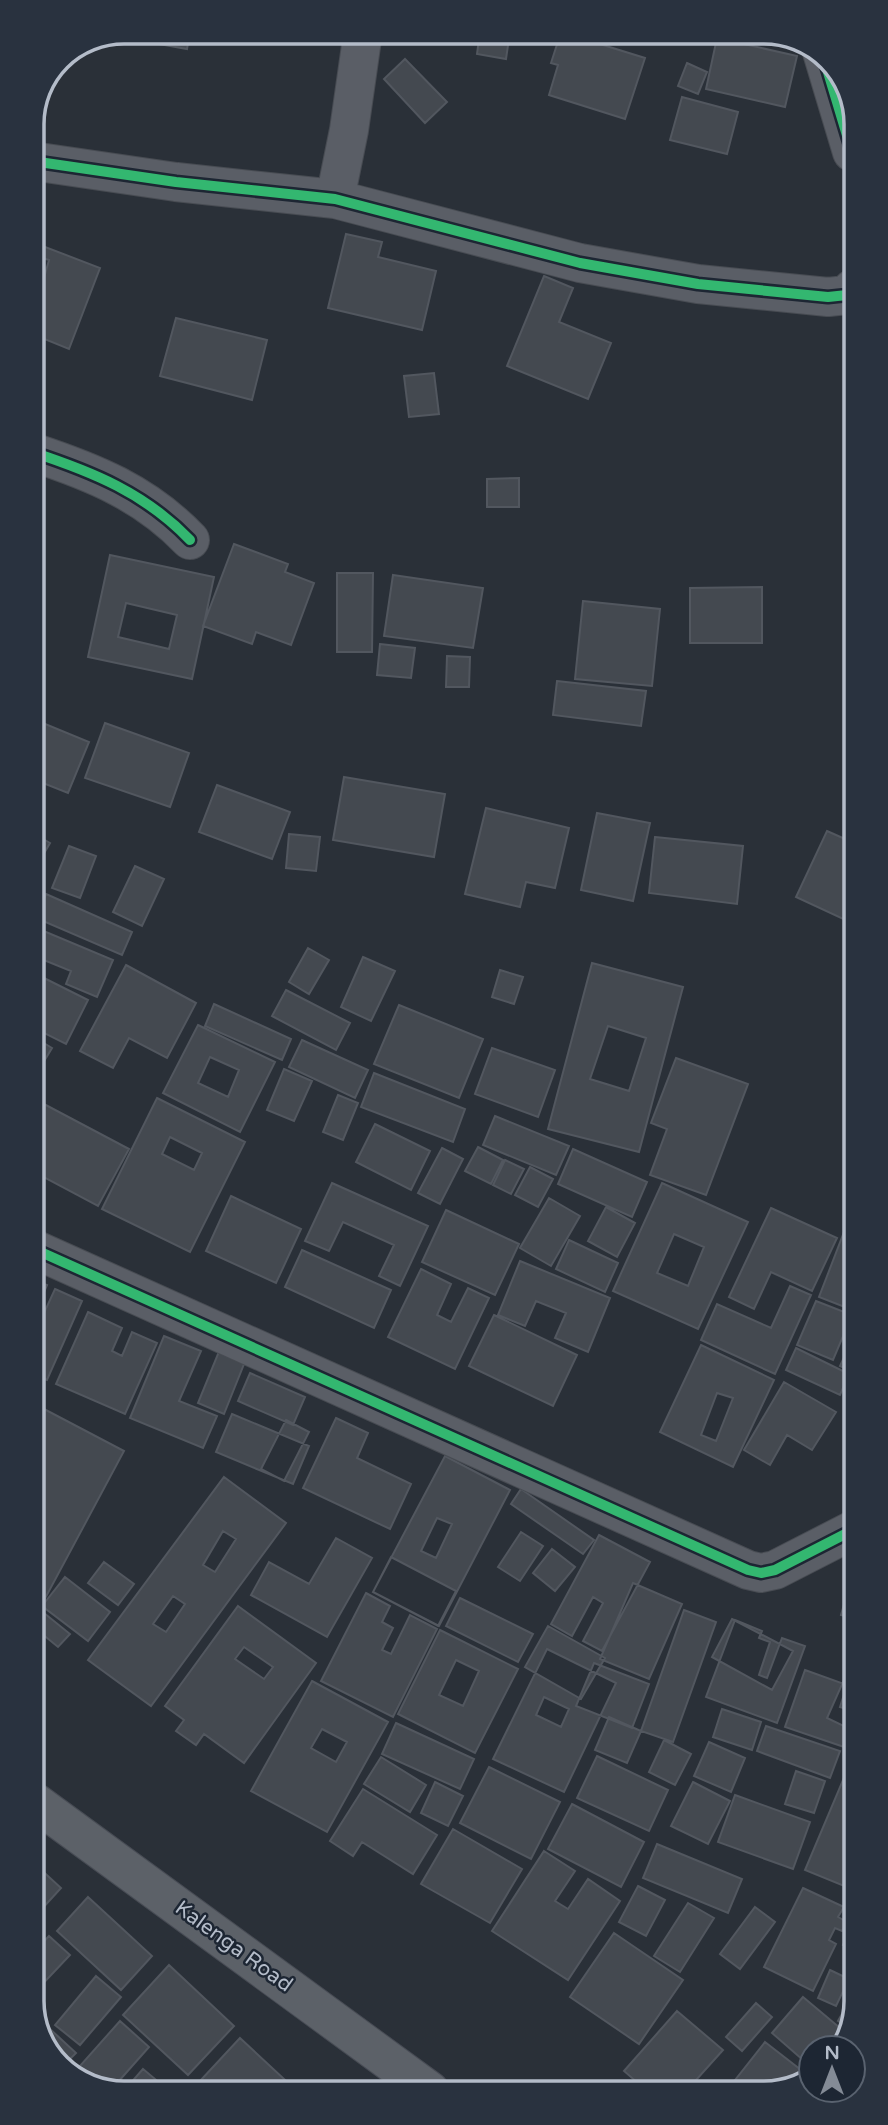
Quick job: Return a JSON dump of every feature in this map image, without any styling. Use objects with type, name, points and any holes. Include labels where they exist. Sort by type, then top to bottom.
[{"type":"main road","name":"Kalenga Road","points":[[44,1809],[416,2081]]},
{"type":"street","points":[[335,199],[349,130],[361,44]]},
{"type":"street","points":[[830,77],[844,125]]},
{"type":"street","points":[[44,163],[176,182],[335,199],[492,242],[698,284],[828,297],[844,295]]},
{"type":"street","points":[[44,456],[109,479],[167,516],[190,540]]},
{"type":"street","points":[[44,1253],[748,1570],[761,1573],[775,1570],[844,1535]]},
{"type":"building","points":[[159,44],[188,44],[187,49]]},
{"type":"building","points":[[478,44],[508,44],[506,59],[477,54]]},
{"type":"building","points":[[557,44],[600,44],[645,58],[625,119],[549,95],[558,65],[551,63]]},
{"type":"building","points":[[716,44],[744,44],[797,56],[785,107],[706,89]]},
{"type":"building","points":[[405,59],[447,102],[425,123],[384,79]]},
{"type":"building","points":[[687,63],[707,72],[698,94],[678,86]]},
{"type":"building","points":[[682,97],[738,112],[727,154],[670,140]]},
{"type":"building","points":[[346,234],[382,242],[378,257],[436,271],[422,330],[328,308]]},
{"type":"building","points":[[44,247],[100,268],[69,349],[44,339]]},
{"type":"building","points":[[44,259],[49,260],[44,278]]},
{"type":"building","points":[[544,276],[573,288],[559,322],[611,343],[588,399],[507,366]]},
{"type":"building","points":[[176,318],[267,340],[252,400],[160,376]]},
{"type":"building","points":[[434,373],[439,414],[409,417],[404,376]]},
{"type":"building","points":[[519,478],[519,507],[487,507],[487,479]]},
{"type":"building","points":[[234,544],[288,564],[285,572],[314,583],[291,645],[256,632],[252,644],[203,626]]},
{"type":"building","points":[[110,555],[214,577],[192,679],[88,657]],"holes":[[[126,603],[177,615],[169,649],[118,637]]]},
{"type":"building","points":[[337,573],[373,573],[372,652],[337,652]]},
{"type":"building","points":[[393,575],[483,588],[473,648],[384,636]]},
{"type":"building","points":[[762,587],[762,643],[690,643],[690,588]]},
{"type":"building","points":[[583,601],[660,609],[652,686],[575,679]]},
{"type":"building","points":[[380,644],[415,648],[411,678],[377,675]]},
{"type":"building","points":[[447,656],[470,657],[469,687],[446,687]]},
{"type":"building","points":[[557,681],[646,691],[641,726],[553,715]]},
{"type":"building","points":[[105,723],[189,753],[170,807],[85,778]]},
{"type":"building","points":[[44,724],[89,742],[68,793],[44,783]]},
{"type":"building","points":[[344,777],[445,794],[434,857],[333,840]]},
{"type":"building","points":[[217,785],[290,812],[272,859],[199,832]]},
{"type":"building","points":[[486,808],[569,828],[555,888],[526,882],[520,907],[465,894]]},
{"type":"building","points":[[597,813],[650,823],[633,901],[581,890]]},
{"type":"building","points":[[827,831],[844,839],[844,919],[796,897]]},
{"type":"building","points":[[289,834],[320,837],[316,871],[286,868]]},
{"type":"building","points":[[655,837],[743,846],[737,904],[649,893]]},
{"type":"building","points":[[44,839],[50,843],[44,853]]},
{"type":"building","points":[[69,846],[96,856],[80,898],[52,888]]},
{"type":"building","points":[[135,866],[164,879],[142,926],[113,912]]},
{"type":"building","points":[[46,894],[132,932],[122,955],[44,921]]},
{"type":"building","points":[[44,931],[113,960],[97,997],[66,984],[71,971],[44,960]]},
{"type":"building","points":[[308,948],[329,960],[309,994],[289,982]]},
{"type":"building","points":[[363,957],[395,971],[371,1021],[341,1007]]},
{"type":"building","points":[[592,963],[683,987],[639,1152],[548,1129]],"holes":[[[608,1026],[646,1038],[629,1091],[590,1079]]]},
{"type":"building","points":[[126,965],[196,1003],[167,1058],[129,1038],[113,1068],[80,1051]]},
{"type":"building","points":[[500,970],[523,977],[514,1004],[492,997]]},
{"type":"building","points":[[44,978],[88,1000],[66,1044],[44,1033]]},
{"type":"building","points":[[286,990],[350,1023],[336,1050],[272,1016]]},
{"type":"building","points":[[214,1004],[291,1039],[282,1060],[205,1026]]},
{"type":"building","points":[[399,1005],[483,1039],[459,1098],[374,1064]]},
{"type":"building","points":[[198,1025],[275,1062],[240,1132],[163,1093]],"holes":[[[210,1057],[239,1070],[228,1097],[198,1083]]]},
{"type":"building","points":[[302,1040],[368,1070],[355,1098],[289,1067]]},
{"type":"building","points":[[44,1043],[52,1048],[44,1061]]},
{"type":"building","points":[[492,1048],[555,1070],[538,1117],[475,1094]]},
{"type":"building","points":[[676,1058],[748,1084],[706,1195],[650,1175],[667,1129],[651,1123]]},
{"type":"building","points":[[284,1069],[312,1081],[294,1121],[267,1110]]},
{"type":"building","points":[[374,1073],[465,1109],[453,1142],[361,1107]]},
{"type":"building","points":[[338,1095],[358,1103],[343,1140],[323,1132]]},
{"type":"building","points":[[157,1098],[245,1142],[190,1252],[102,1209]],"holes":[[[170,1137],[202,1153],[194,1170],[162,1154]]]},
{"type":"building","points":[[44,1104],[129,1149],[98,1206],[44,1177]]},
{"type":"building","points":[[495,1116],[569,1146],[556,1175],[483,1145]]},
{"type":"building","points":[[375,1124],[430,1151],[411,1190],[356,1162]]},
{"type":"building","points":[[478,1147],[503,1160],[491,1184],[465,1171]]},
{"type":"building","points":[[442,1148],[463,1159],[440,1204],[418,1193]]},
{"type":"building","points":[[573,1149],[647,1182],[632,1217],[558,1184]]},
{"type":"building","points":[[505,1160],[524,1169],[511,1194],[493,1185]]},
{"type":"building","points":[[530,1167],[553,1179],[538,1207],[515,1195]]},
{"type":"building","points":[[332,1183],[428,1226],[400,1286],[379,1276],[394,1245],[343,1222],[329,1251],[305,1241]]},
{"type":"building","points":[[662,1183],[748,1222],[698,1329],[613,1291]],"holes":[[[674,1234],[704,1247],[688,1286],[657,1273]]]},
{"type":"building","points":[[231,1196],[301,1229],[276,1283],[206,1251]]},
{"type":"building","points":[[549,1198],[580,1216],[551,1266],[520,1248]]},
{"type":"building","points":[[606,1207],[635,1223],[617,1257],[588,1241]]},
{"type":"building","points":[[771,1208],[837,1238],[812,1291],[771,1272],[754,1309],[729,1297]]},
{"type":"building","points":[[446,1210],[519,1244],[495,1295],[422,1262]]},
{"type":"building","points":[[844,1232],[844,1307],[819,1297]]},
{"type":"building","points":[[569,1240],[618,1263],[605,1292],[556,1269]]},
{"type":"building","points":[[302,1250],[391,1290],[374,1328],[285,1287]]},
{"type":"building","points":[[520,1261],[610,1298],[588,1352],[555,1338],[566,1313],[536,1301],[525,1326],[498,1315]]},
{"type":"building","points":[[421,1269],[451,1284],[437,1315],[451,1322],[468,1288],[489,1298],[455,1369],[388,1337]]},
{"type":"building","points":[[790,1286],[811,1295],[775,1374],[701,1340],[717,1304],[771,1328]]},
{"type":"building","points":[[55,1289],[82,1301],[47,1380],[44,1379],[44,1313]]},
{"type":"building","points":[[816,1301],[844,1312],[844,1334],[833,1360],[797,1345]]},
{"type":"building","points":[[88,1312],[122,1328],[112,1351],[122,1356],[132,1332],[157,1343],[125,1414],[56,1384]]},
{"type":"building","points":[[494,1315],[577,1355],[553,1406],[469,1366]]},
{"type":"building","points":[[164,1336],[201,1351],[179,1401],[217,1416],[203,1448],[130,1418]]},
{"type":"building","points":[[701,1345],[774,1380],[733,1467],[660,1432]],"holes":[[[717,1393],[733,1398],[716,1441],[701,1435]]]},
{"type":"building","points":[[796,1348],[844,1372],[844,1386],[840,1395],[786,1370]]},
{"type":"building","points":[[220,1349],[246,1359],[224,1414],[198,1403]]},
{"type":"building","points":[[250,1373],[305,1397],[293,1425],[238,1401]]},
{"type":"building","points":[[784,1382],[836,1412],[812,1450],[787,1435],[770,1465],[744,1450]]},
{"type":"building","points":[[44,1409],[124,1451],[44,1600]]},
{"type":"building","points":[[232,1414],[309,1446],[293,1484],[216,1452]]},
{"type":"building","points":[[336,1418],[368,1433],[357,1458],[411,1484],[390,1529],[303,1488]]},
{"type":"building","points":[[286,1420],[309,1432],[284,1481],[261,1469]]},
{"type":"building","points":[[445,1456],[510,1490],[439,1626],[373,1592]],"holes":[[[437,1518],[452,1524],[436,1558],[421,1551]]]},
{"type":"building","points":[[224,1477],[286,1523],[151,1706],[88,1660]],"holes":[[[223,1531],[236,1539],[215,1572],[203,1565]],[[173,1596],[185,1604],[166,1632],[153,1624]]]},
{"type":"building","points":[[521,1489],[594,1540],[583,1554],[511,1504]]},
{"type":"building","points":[[521,1532],[543,1546],[520,1581],[498,1567]]},
{"type":"building","points":[[599,1535],[650,1562],[602,1651],[583,1641],[603,1603],[593,1597],[572,1636],[551,1624]]},
{"type":"building","points":[[336,1538],[372,1558],[327,1637],[251,1595],[269,1562],[309,1584]]},
{"type":"building","points":[[552,1549],[575,1567],[555,1591],[533,1573]]},
{"type":"building","points":[[391,1557],[456,1591],[438,1626],[373,1592]]},
{"type":"building","points":[[104,1562],[134,1584],[118,1605],[88,1583]]},
{"type":"building","points":[[65,1577],[110,1612],[88,1641],[44,1608],[44,1603]]},
{"type":"building","points":[[633,1583],[682,1604],[649,1679],[600,1659]]},
{"type":"building","points":[[366,1593],[390,1606],[382,1622],[393,1628],[382,1650],[391,1654],[410,1615],[437,1629],[393,1717],[321,1681]]},
{"type":"building","points":[[460,1598],[533,1634],[518,1662],[446,1626]]},
{"type":"building","points":[[238,1606],[316,1663],[244,1763],[204,1734],[196,1745],[176,1731],[184,1720],[165,1706]],"holes":[[[244,1647],[273,1667],[264,1679],[235,1659]]]},
{"type":"building","points":[[684,1610],[716,1622],[673,1742],[641,1731]]},
{"type":"building","points":[[44,1613],[70,1634],[58,1647],[44,1635]]},
{"type":"building","points":[[732,1619],[793,1651],[772,1690],[712,1657]]},
{"type":"building","points":[[735,1620],[762,1631],[759,1638],[770,1642],[759,1675],[767,1678],[782,1638],[805,1646],[777,1723],[706,1697]]},
{"type":"building","points":[[548,1626],[605,1658],[581,1699],[525,1667]]},
{"type":"building","points":[[440,1630],[518,1669],[475,1753],[398,1714]],"holes":[[[456,1660],[479,1671],[463,1706],[439,1695]]]},
{"type":"building","points":[[547,1649],[616,1683],[564,1792],[493,1759]],"holes":[[[544,1697],[569,1709],[561,1727],[536,1715]]]},
{"type":"building","points":[[594,1663],[649,1684],[632,1728],[576,1706]]},
{"type":"building","points":[[805,1670],[844,1684],[840,1707],[844,1708],[844,1747],[785,1727]]},
{"type":"building","points":[[844,1680],[844,1726],[827,1718]]},
{"type":"building","points":[[312,1681],[388,1722],[327,1832],[251,1791]],"holes":[[[322,1729],[347,1742],[336,1762],[311,1748]]]},
{"type":"building","points":[[722,1709],[761,1722],[752,1750],[713,1737]]},
{"type":"building","points":[[609,1717],[641,1731],[627,1763],[595,1750]]},
{"type":"building","points":[[396,1723],[474,1759],[460,1789],[382,1754]]},
{"type":"building","points":[[766,1726],[840,1751],[830,1778],[757,1751]]},
{"type":"building","points":[[664,1740],[691,1754],[675,1785],[649,1772]]},
{"type":"building","points":[[709,1742],[745,1758],[731,1792],[694,1776]]},
{"type":"building","points":[[597,1756],[668,1790],[649,1831],[577,1798]]},
{"type":"building","points":[[381,1757],[426,1785],[410,1812],[364,1784]]},
{"type":"building","points":[[489,1767],[560,1802],[531,1859],[460,1823]]},
{"type":"building","points":[[796,1771],[825,1781],[814,1813],[785,1804]]},
{"type":"building","points":[[844,1778],[844,1886],[805,1870]]},
{"type":"building","points":[[435,1782],[463,1796],[448,1826],[421,1813]]},
{"type":"building","points":[[693,1782],[730,1801],[708,1844],[671,1826]]},
{"type":"building","points":[[363,1789],[437,1835],[413,1874],[362,1842],[353,1856],[330,1841]]},
{"type":"building","points":[[735,1795],[810,1822],[793,1869],[718,1842]]},
{"type":"building","points":[[572,1804],[644,1842],[621,1887],[548,1849]]},
{"type":"building","points":[[453,1829],[522,1869],[490,1923],[421,1884]]},
{"type":"building","points":[[657,1844],[742,1879],[728,1913],[643,1878]]},
{"type":"building","points":[[544,1851],[575,1871],[555,1901],[568,1909],[588,1879],[620,1901],[568,1980],[492,1931]]},
{"type":"building","points":[[44,1872],[61,1888],[44,1907]]},
{"type":"building","points":[[638,1886],[665,1900],[646,1936],[619,1922]]},
{"type":"building","points":[[803,1888],[844,1907],[838,1917],[844,1920],[844,1927],[842,1931],[835,1928],[829,1940],[836,1944],[813,1991],[764,1967]]},
{"type":"building","points":[[88,1897],[152,1956],[121,1990],[57,1931]]},
{"type":"building","points":[[688,1903],[714,1918],[680,1972],[654,1956]]},
{"type":"building","points":[[755,1907],[775,1922],[740,1969],[720,1954]]},
{"type":"building","points":[[614,1933],[683,1980],[639,2044],[570,1997]]},
{"type":"building","points":[[49,1936],[70,1955],[44,1983],[44,1941]]},
{"type":"building","points":[[169,1965],[234,2026],[188,2075],[123,2015]]},
{"type":"building","points":[[830,1970],[844,1977],[844,1989],[836,2006],[818,1998]]},
{"type":"building","points":[[96,1976],[121,1997],[80,2045],[55,2025]]},
{"type":"building","points":[[803,1997],[840,2028],[837,2034],[797,2034],[797,2055],[772,2033]]},
{"type":"building","points":[[756,2003],[772,2017],[742,2051],[726,2037]]},
{"type":"building","points":[[677,2011],[723,2050],[695,2081],[636,2081],[624,2071]]},
{"type":"building","points":[[120,2021],[149,2047],[119,2081],[98,2077],[79,2067]]},
{"type":"building","points":[[48,2027],[76,2053],[69,2060],[67,2058],[57,2046]]},
{"type":"building","points":[[240,2038],[286,2081],[200,2081]]},
{"type":"building","points":[[765,2042],[797,2067],[797,2074],[775,2081],[734,2081]]},
{"type":"building","points":[[143,2069],[157,2081],[132,2081]]},
{"type":"cycle path","points":[[830,77],[844,125]]},
{"type":"cycle path","points":[[44,163],[176,182],[335,199],[580,263],[698,284],[828,297],[844,295]]},
{"type":"cycle path","points":[[44,456],[117,486],[155,509],[190,540]]},
{"type":"cycle path","points":[[44,1253],[748,1570],[761,1573],[775,1570],[844,1535]]}]
